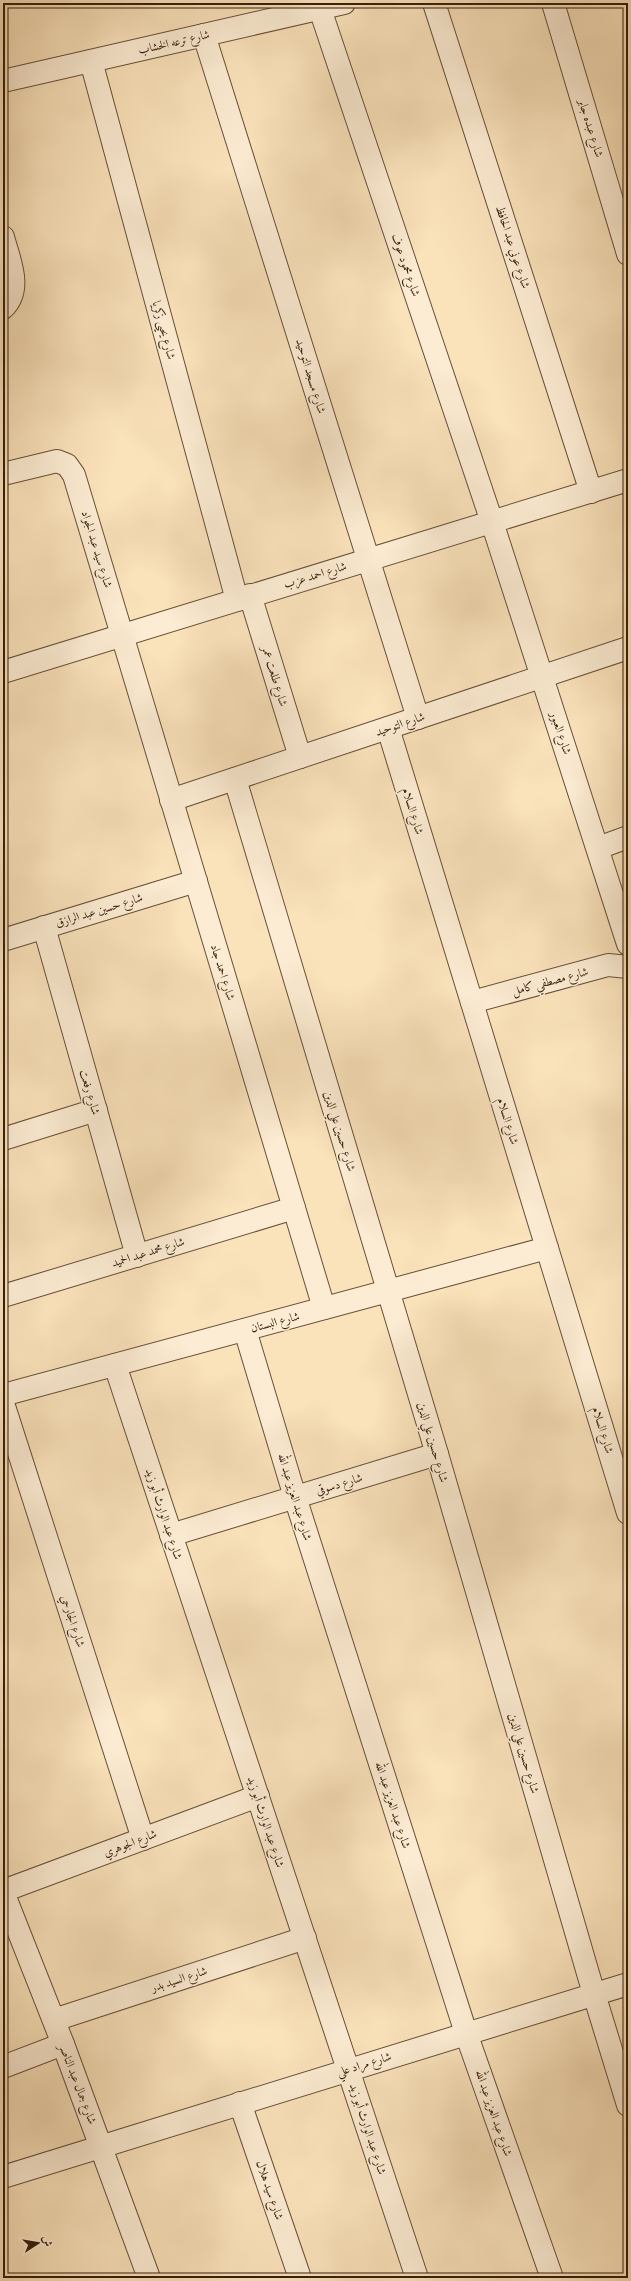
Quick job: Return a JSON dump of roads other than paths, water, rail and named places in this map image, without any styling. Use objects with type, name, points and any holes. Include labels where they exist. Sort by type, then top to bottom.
[{"type":"street","name":"شارع ترعه الخشاب","points":[[3,81],[344,3]]},
{"type":"street","name":"شارع عوني عبد الحافظ","points":[[434,3],[591,492]]},
{"type":"street","name":"شارع عبده جابر","points":[[553,3],[628,254]]},
{"type":"street","name":"شارع محمود عوف","points":[[320,9],[492,522]]},
{"type":"street","name":"شارع مسجد التوحيد","points":[[204,35],[418,718]]},
{"type":"street","name":"شارع يحيى زكريا","points":[[91,61],[244,598]]},
{"type":"street","points":[[3,237],[14,279],[13,292],[5,306]]},
{"type":"street","name":"شارع سيد عبد الجواد","points":[[3,474],[45,462],[57,461],[67,465],[78,485],[122,634]]},
{"type":"street","name":"شارع احمد عزب","points":[[3,672],[122,634],[628,480]]},
{"type":"street","name":"شارع العبور","points":[[492,522],[628,944]]},
{"type":"street","name":"شارع طلعت عمر","points":[[244,598],[300,758]]},
{"type":"street","name":"شارع احمد جاد","points":[[122,634],[324,1308]]},
{"type":"street","name":"شارع التوحيد","points":[[171,800],[628,648]]},
{"type":"street","name":"شارع السلام","points":[[388,728],[628,1513]]},
{"type":"street","name":"شارع حسين علي الدين","points":[[235,779],[437,1454],[594,1994],[628,2105]]},
{"type":"street","points":[[598,848],[628,837]]},
{"type":"street","name":"شارع حسين عبد الرازق","points":[[3,940],[196,881]]},
{"type":"street","name":"شارع رفعت","points":[[44,927],[137,1256]]},
{"type":"street","name":"شارع مصطفي كامل","points":[[472,1002],[608,965],[628,967]]},
{"type":"street","points":[[3,1139],[96,1110]]},
{"type":"street","name":"شارع محمد عبد الحميد","points":[[3,1296],[294,1208]]},
{"type":"street","name":"شارع البستان","points":[[3,1395],[547,1248]]},
{"type":"street","name":"شارع عبد العزيز عبد الله","points":[[244,1330],[295,1497],[466,2033],[552,2278]]},
{"type":"street","name":"شارع عبد الوارث أبو زيد","points":[[115,1365],[417,2278]]},
{"type":"street","name":"شارع الجارحي","points":[[3,1403],[143,1839]]},
{"type":"street","name":"شارع دسوقي","points":[[171,1535],[437,1454]]},
{"type":"street","name":"شارع الجوهري","points":[[4,1899],[143,1839],[258,1796]]},
{"type":"street","name":"شارع جمال عبد الناصر","points":[[4,1899],[54,2020],[149,2278]]},
{"type":"street","name":"شارع السيد بدر","points":[[54,2020],[305,1938]]},
{"type":"street","name":"شارع مراد علي","points":[[3,2177],[348,2069],[628,1984]]},
{"type":"street","points":[[3,2067],[63,2044]]},
{"type":"street","name":"شارع سيد هلال","points":[[240,2103],[300,2278]]}]
